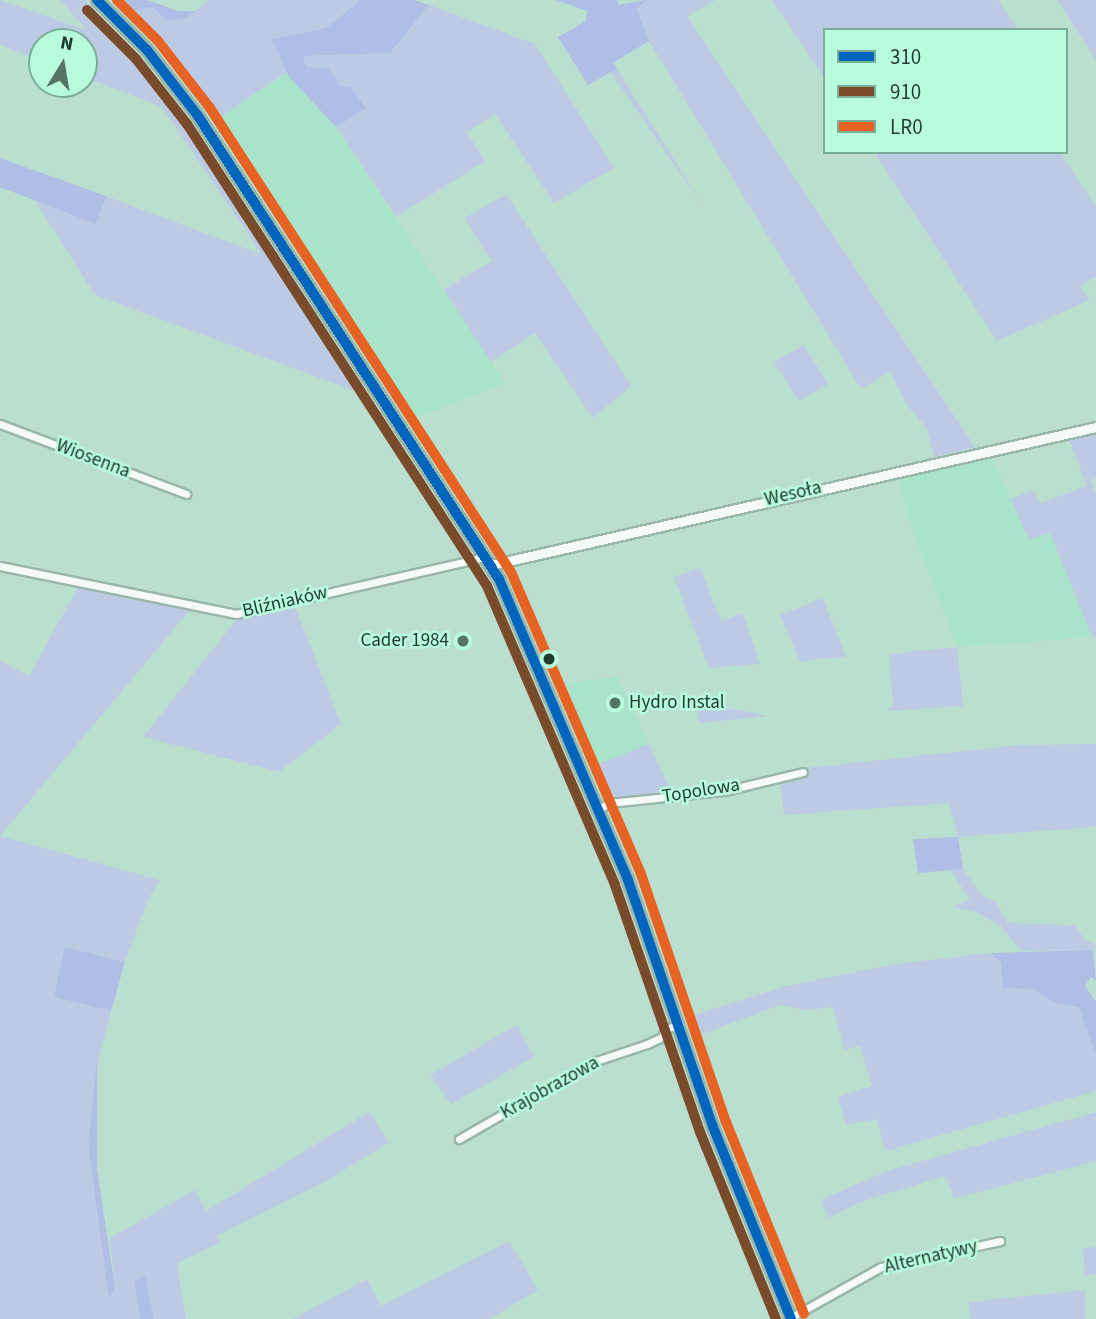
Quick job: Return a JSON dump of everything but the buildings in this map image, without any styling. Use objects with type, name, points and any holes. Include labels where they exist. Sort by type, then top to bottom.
[{"type":"main road","points":[[97,0],[147,50],[198,117],[489,561],[533,650],[599,809],[679,1025],[715,1133],[791,1319]]},
{"type":"street","name":"Wiosenna","points":[[0,424],[186,494]]},
{"type":"street","name":"Wesoła","points":[[489,561],[1096,427]]},
{"type":"street","name":"Bliźniaków","points":[[0,566],[236,614],[489,561]]},
{"type":"street","name":"Topolowa","points":[[599,809],[609,803],[724,791],[803,772]]},
{"type":"street","name":"Krajobrazowa","points":[[459,1139],[593,1062],[647,1044],[662,1037],[665,1029],[679,1025]]},
{"type":"street","name":"Alternatywy","points":[[791,1319],[881,1267],[1000,1241]]},
{"type":"shaded area","points":[[0,0],[80,28],[28,28],[28,56],[0,45]]},
{"type":"shaded area","points":[[61,0],[85,0],[131,47],[282,263],[355,391],[95,295],[35,201],[95,223],[106,196],[261,254],[162,107],[98,82],[98,28],[84,28]]},
{"type":"shaded area","points":[[119,0],[126,0],[135,10],[152,7],[186,18],[209,0],[361,0],[326,28],[273,39],[287,72],[219,118]]},
{"type":"shaded area","points":[[126,0],[147,0],[178,11],[196,11],[186,18],[168,21],[152,7],[135,10]]},
{"type":"shaded area","points":[[361,0],[415,0],[429,5],[390,53],[303,56],[306,67],[329,68],[340,86],[351,87],[366,108],[336,127],[289,77],[272,39],[326,28]]},
{"type":"shaded area","points":[[556,0],[617,0],[618,5],[646,0],[637,9],[649,41],[613,63],[617,69],[588,85],[558,37],[586,21],[587,11]]},
{"type":"shaded area","points":[[646,0],[716,0],[687,16],[975,447],[934,457],[927,429],[907,405],[890,372],[862,388],[858,384],[649,41],[637,8]]},
{"type":"shaded area","points":[[772,0],[998,0],[1017,28],[823,28],[823,76]]},
{"type":"shaded area","points":[[1057,0],[1096,0],[1096,60]]},
{"type":"shaded area","points":[[429,5],[535,44],[614,168],[554,203],[495,114],[467,132],[485,161],[396,217],[336,127],[365,107],[340,86],[329,68],[305,67],[303,56],[390,53]]},
{"type":"shaded area","points":[[617,69],[705,209],[611,73]]},
{"type":"shaded area","points":[[287,72],[336,127],[505,383],[416,418],[219,118]]},
{"type":"shaded area","points":[[875,154],[1061,154],[1096,207],[1096,277],[1080,286],[1090,300],[997,341]]},
{"type":"shaded area","points":[[0,158],[106,196],[96,224],[0,187]]},
{"type":"shaded area","points":[[506,194],[631,386],[593,418],[535,333],[491,362],[444,290],[491,261],[465,218]]},
{"type":"shaded area","points":[[804,345],[828,384],[799,401],[774,362]]},
{"type":"shaded area","points":[[1096,431],[1096,478],[1091,480],[1096,495],[1096,637],[1092,637],[1050,533],[1029,540],[1011,499],[1034,490],[1040,503],[1087,486],[1068,437]]},
{"type":"shaded area","points":[[991,455],[1028,539],[1050,533],[1092,637],[957,647],[911,526],[898,477]]},
{"type":"shaded area","points":[[700,568],[721,621],[743,613],[760,664],[709,668],[674,577]]},
{"type":"shaded area","points":[[78,587],[190,610],[0,836],[0,661],[29,676]]},
{"type":"shaded area","points":[[823,598],[846,657],[800,661],[780,615]]},
{"type":"shaded area","points":[[295,606],[341,724],[279,772],[143,737],[236,620]]},
{"type":"shaded area","points":[[957,647],[963,706],[887,711],[893,705],[889,654]]},
{"type":"shaded area","points":[[618,677],[649,744],[596,765],[565,683]]},
{"type":"shaded area","points":[[696,702],[769,716],[699,723]]},
{"type":"shaded area","points":[[649,744],[672,793],[611,800],[596,765]]},
{"type":"shaded area","points":[[1096,744],[1096,827],[958,837],[949,803],[784,815],[780,779],[787,770],[1021,745]]},
{"type":"shaded area","points":[[0,836],[160,880],[148,899],[125,962],[65,947],[55,997],[111,1011],[98,1062],[88,1144],[109,1298],[115,1288],[110,1238],[195,1190],[206,1211],[369,1112],[389,1142],[325,1182],[218,1235],[220,1243],[177,1263],[186,1319],[154,1319],[145,1276],[134,1281],[140,1319],[0,1319]]},
{"type":"shaded area","points":[[958,837],[963,869],[918,873],[913,839]]},
{"type":"shaded area","points":[[963,869],[982,896],[996,902],[1008,923],[1075,925],[1085,940],[1096,945],[1093,950],[1021,951],[1001,927],[976,912],[953,907],[970,900],[951,870]]},
{"type":"shaded area","points":[[65,947],[125,962],[111,1011],[54,997]]},
{"type":"shaded area","points":[[1093,950],[1096,981],[1091,977],[1085,986],[1096,1002],[1096,1056],[1079,1008],[1053,1002],[1033,989],[1003,988],[1001,963],[991,953]]},
{"type":"shaded area","points":[[991,953],[1001,963],[1003,987],[1033,989],[1053,1002],[1079,1008],[1096,1056],[1096,1091],[885,1151],[877,1119],[846,1125],[838,1097],[872,1086],[860,1046],[844,1050],[833,1007],[806,1010],[780,1005],[695,1037],[691,1016],[782,987],[895,964]]},
{"type":"shaded area","points":[[517,1025],[534,1057],[451,1104],[430,1075]]},
{"type":"shaded area","points":[[97,1062],[97,1169],[115,1288],[109,1299],[88,1144]]},
{"type":"shaded area","points":[[1096,1112],[1096,1161],[954,1199],[946,1176],[866,1200],[828,1218],[822,1199],[890,1170]]},
{"type":"shaded area","points":[[509,1241],[538,1290],[489,1319],[293,1319],[367,1279],[381,1306]]},
{"type":"shaded area","points":[[1096,1247],[1096,1275],[1085,1276],[1083,1248]]},
{"type":"shaded area","points":[[145,1276],[154,1319],[140,1319],[134,1280]]},
{"type":"shaded area","points":[[1085,1290],[1085,1319],[971,1319],[968,1302]]},
{"type":"transit line","name":"310","points":[[97,0],[147,50],[198,116],[499,579],[628,880],[713,1127],[791,1319]]},
{"type":"transit line","name":"LR0","points":[[117,0],[158,41],[210,108],[511,572],[641,874],[726,1122],[804,1314]]},
{"type":"transit line","name":"910","points":[[87,10],[136,59],[187,124],[487,586],[615,885],[700,1132],[776,1319]]},
{"type":"place","name":"Cader 1984","points":[[463,641]]},
{"type":"place","name":"Hydro Instal","points":[[615,703]]}]
